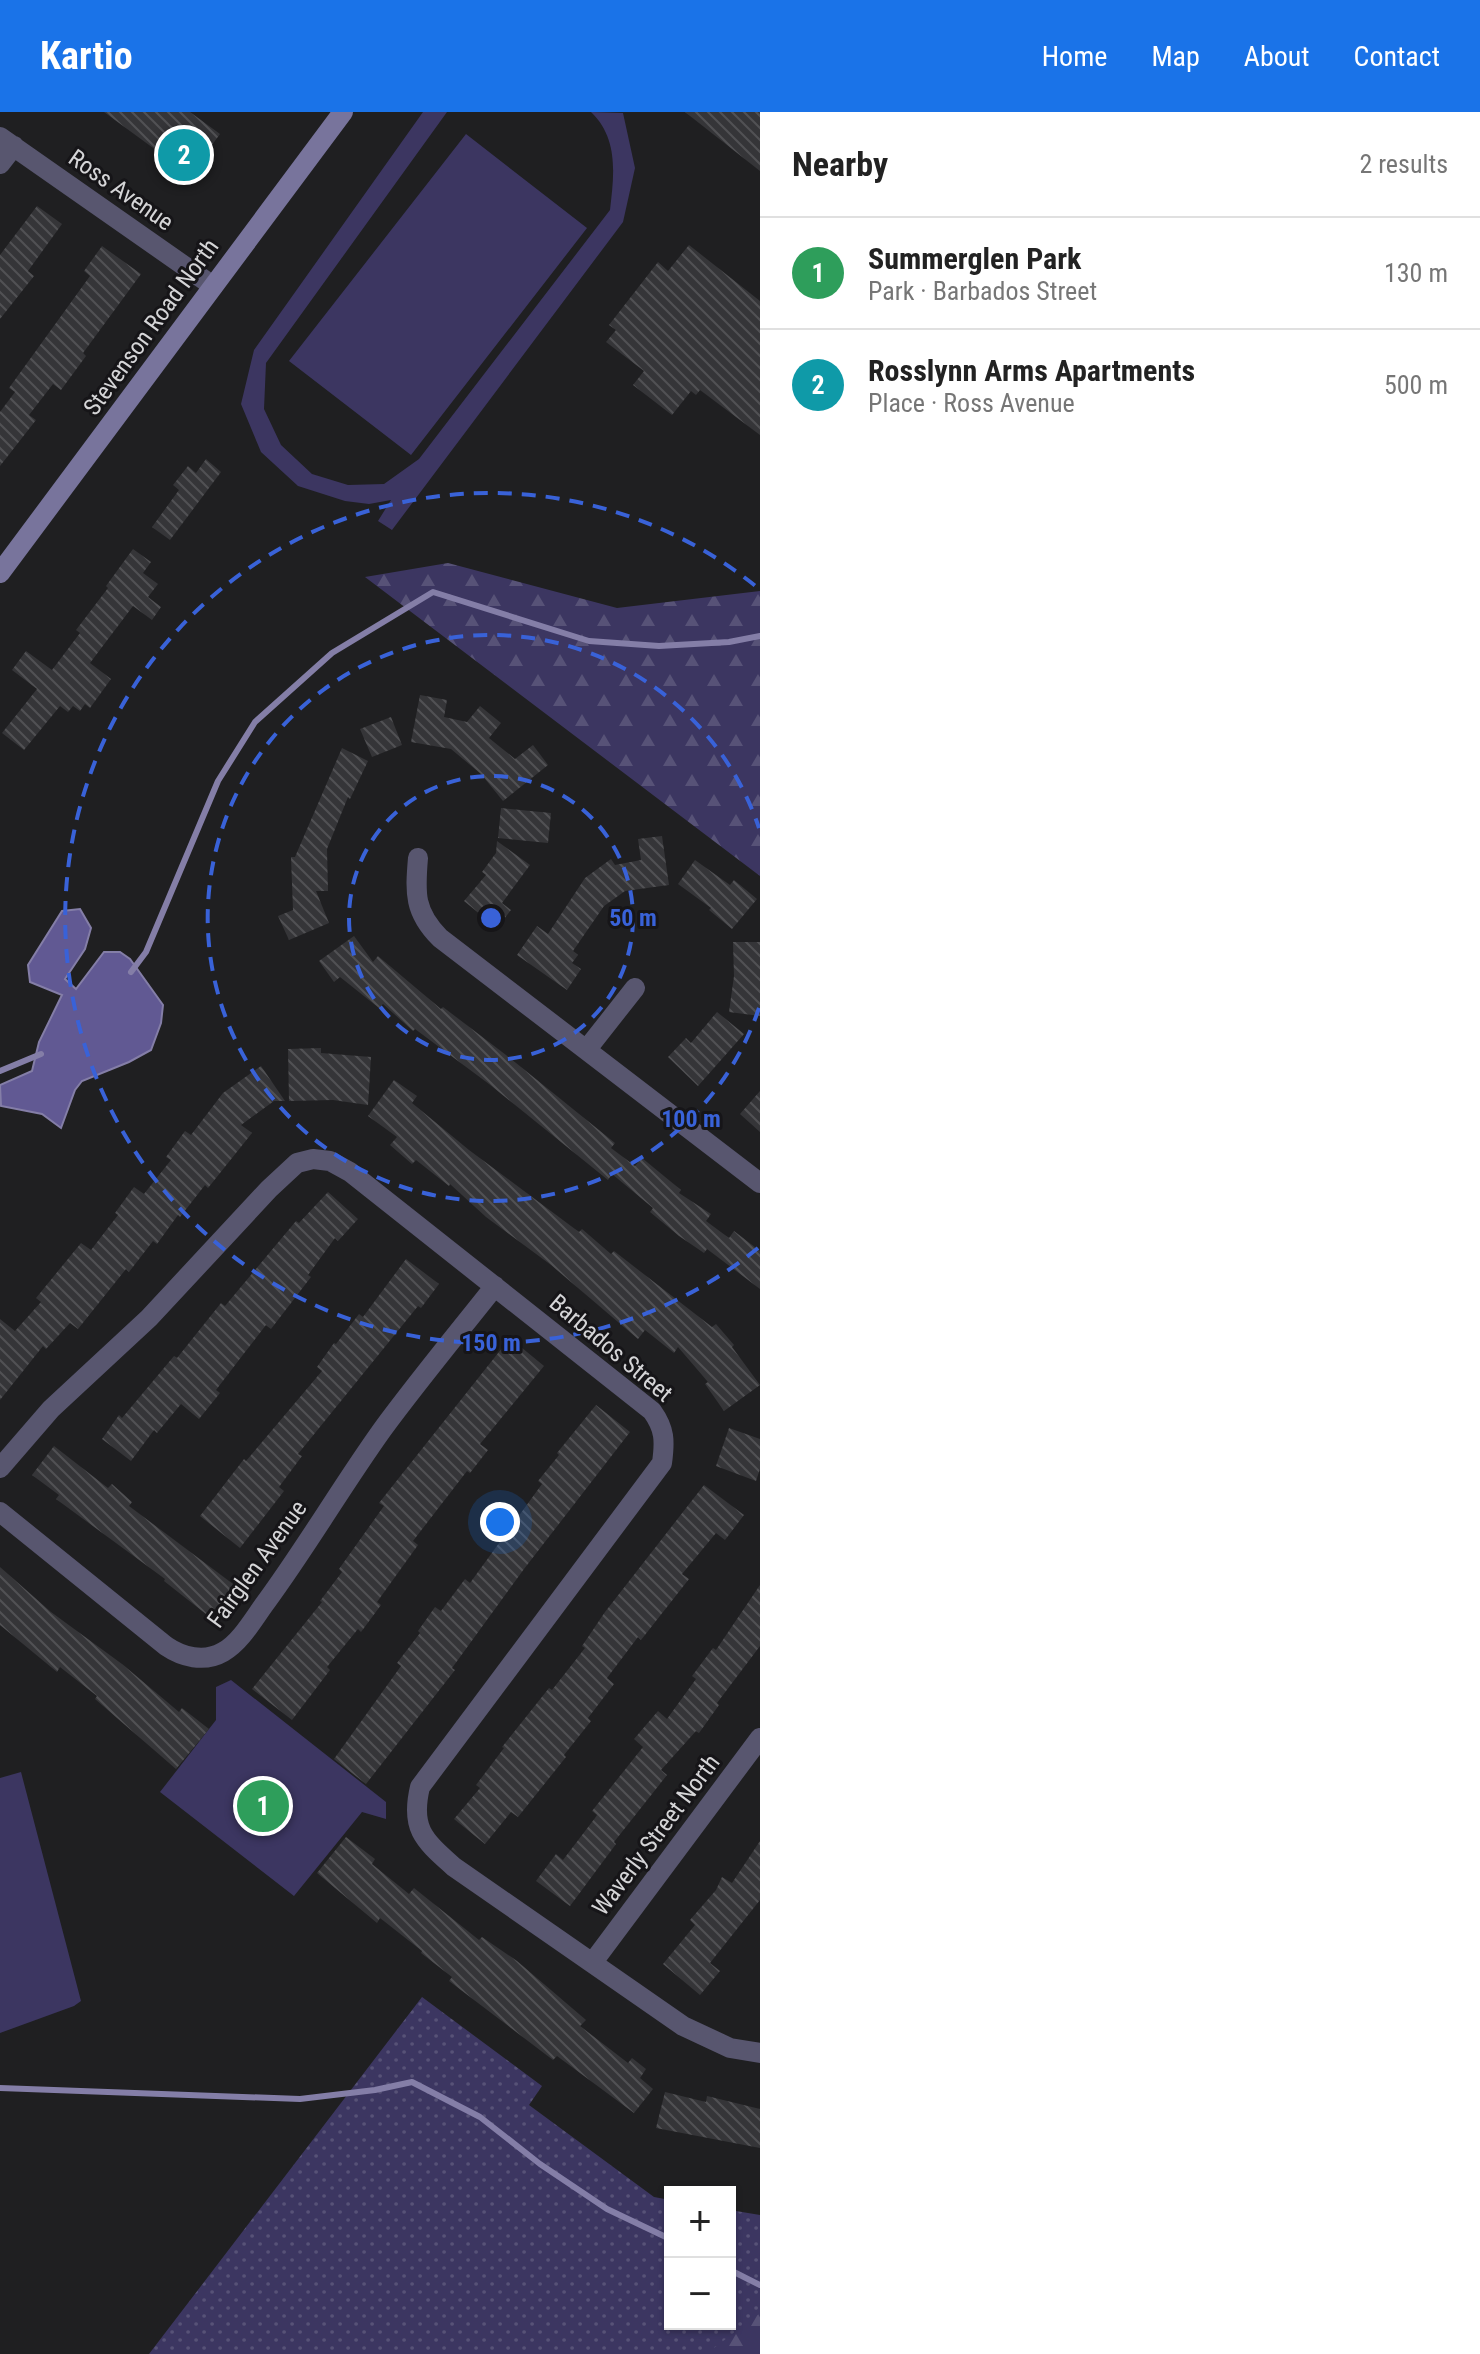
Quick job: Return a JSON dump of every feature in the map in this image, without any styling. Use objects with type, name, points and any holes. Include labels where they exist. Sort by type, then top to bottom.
[{"type":"street","name":"Stevenson Road North","points":[[0,573],[343,112]]},
{"type":"street","name":"Ross Avenue","points":[[7,141],[213,286]]},
{"type":"street","points":[[0,164],[7,141]]},
{"type":"street","points":[[418,858],[417,898],[420,913],[429,927],[760,1183]]},
{"type":"street","points":[[587,1049],[635,988]]},
{"type":"street","name":"Barbados Street","points":[[0,1468],[51,1409],[149,1318],[297,1163],[313,1159],[330,1161],[350,1172],[652,1411],[661,1424],[665,1441],[662,1463],[420,1787],[414,1811],[421,1832],[454,1867],[683,2026],[730,2048],[760,2053]]},
{"type":"street","name":"Fairglen Avenue","points":[[0,1512],[180,1655],[209,1657],[221,1653],[232,1646],[250,1624],[382,1430],[495,1286]]},
{"type":"street","name":"Waverly Street North","points":[[593,1962],[760,1738]]},
{"type":"green space","points":[[423,112],[447,112],[266,363],[264,409],[281,445],[312,474],[348,485],[384,484],[419,459],[610,210],[613,171],[610,146],[600,123],[591,112],[623,113],[635,168],[623,222],[392,530],[378,521],[391,500],[369,504],[345,501],[298,486],[261,452],[241,404],[254,350]]},
{"type":"green space","points":[[466,134],[587,228],[411,455],[289,361]]},
{"type":"green space","points":[[448,563],[617,608],[760,591],[760,876],[365,577]]},
{"type":"green space","points":[[231,1680],[386,1802],[386,1819],[362,1812],[294,1896],[160,1792],[216,1720],[216,1687]]},
{"type":"green space","points":[[21,1772],[81,2001],[0,2033],[0,1778]]},
{"type":"green space","points":[[422,1997],[542,2086],[529,2105],[654,2197],[664,2199],[664,2330],[736,2330],[736,2211],[760,2215],[760,2354],[149,2354]]},
{"type":"green space","points":[[760,2313],[760,2354],[706,2354]]},
{"type":"shaded area","points":[[80,909],[91,928],[85,949],[65,979],[76,989],[104,952],[120,952],[130,959],[163,1005],[161,1023],[151,1050],[82,1081],[75,1090],[61,1128],[42,1114],[1,1106],[0,1085],[32,1071],[39,1042],[62,995],[30,982],[28,965],[62,911]]},
{"type":"building","points":[[104,112],[190,112],[220,134],[190,175]]},
{"type":"building","points":[[685,112],[760,112],[760,171]]},
{"type":"building","points":[[37,206],[62,224],[28,271],[34,276],[0,319],[0,255]]},
{"type":"building","points":[[689,245],[760,301],[760,435],[700,390],[696,395],[691,391],[672,415],[633,385],[644,371],[606,342],[616,330],[609,325],[658,262],[668,271]]},
{"type":"building","points":[[102,246],[141,274],[83,353],[86,356],[61,390],[53,384],[29,415],[36,420],[0,466],[0,412],[15,392],[9,388],[90,276],[84,271]]},
{"type":"building","points":[[206,459],[221,472],[170,540],[152,527],[179,490],[173,485],[188,466],[196,473]]},
{"type":"building","points":[[133,549],[151,562],[143,573],[158,584],[148,597],[161,607],[152,620],[133,606],[90,663],[111,679],[90,708],[85,704],[80,711],[73,706],[68,712],[60,706],[24,750],[2,733],[37,689],[12,670],[26,651],[52,670],[80,633],[76,630]]},
{"type":"building","points":[[420,695],[447,700],[444,717],[467,722],[480,706],[501,723],[489,738],[515,759],[533,745],[548,765],[503,801],[481,774],[451,749],[411,742]]},
{"type":"building","points":[[391,717],[402,745],[372,757],[360,729]]},
{"type":"building","points":[[342,748],[368,761],[350,799],[348,797],[327,849],[328,891],[316,891],[329,923],[289,940],[278,916],[293,910],[291,857],[295,857]]},
{"type":"building","points":[[501,808],[551,813],[548,843],[498,838]]},
{"type":"building","points":[[662,836],[669,885],[625,891],[604,906],[573,951],[578,955],[572,963],[581,969],[567,990],[517,955],[537,926],[548,934],[585,878],[611,859],[615,865],[641,860],[638,839]]},
{"type":"building","points":[[497,841],[530,865],[502,903],[511,910],[497,928],[464,901],[486,875],[482,872],[496,853]]},
{"type":"building","points":[[695,860],[730,885],[734,880],[757,899],[732,929],[709,910],[711,908],[678,884]]},
{"type":"building","points":[[354,936],[373,962],[378,956],[441,1009],[443,1007],[506,1055],[615,1143],[611,1148],[635,1166],[642,1158],[681,1190],[679,1193],[711,1214],[706,1221],[729,1238],[734,1231],[760,1251],[760,1289],[707,1249],[704,1253],[679,1236],[650,1212],[653,1208],[612,1174],[608,1180],[489,1084],[415,1029],[413,1031],[383,1004],[379,1008],[340,977],[334,982],[319,961]]},
{"type":"building","points":[[733,942],[760,942],[760,1016],[729,1012],[734,976]]},
{"type":"building","points":[[717,1012],[744,1034],[698,1086],[668,1057],[686,1038],[691,1043]]},
{"type":"building","points":[[321,1048],[321,1053],[371,1057],[368,1105],[333,1100],[289,1101],[288,1049]]},
{"type":"building","points":[[261,1066],[285,1101],[274,1101],[241,1125],[252,1133],[208,1188],[205,1185],[157,1244],[153,1241],[129,1272],[126,1269],[78,1329],[70,1323],[46,1349],[43,1346],[0,1400],[0,1319],[15,1331],[41,1302],[36,1298],[81,1243],[91,1250],[118,1215],[115,1213],[134,1187],[144,1194],[171,1160],[166,1157],[185,1131],[191,1135],[223,1093]]},
{"type":"building","points":[[394,1080],[417,1096],[412,1103],[469,1150],[579,1232],[582,1229],[611,1254],[614,1251],[712,1327],[716,1324],[760,1385],[724,1411],[705,1384],[708,1382],[678,1347],[674,1353],[645,1330],[638,1339],[551,1265],[486,1217],[450,1184],[416,1160],[412,1164],[390,1145],[397,1137],[368,1116]]},
{"type":"building","points":[[760,1091],[760,1132],[740,1114]]},
{"type":"building","points":[[328,1192],[358,1219],[338,1241],[335,1238],[308,1275],[311,1277],[271,1329],[266,1325],[216,1390],[220,1393],[199,1419],[181,1404],[157,1433],[154,1430],[131,1461],[102,1439],[119,1415],[122,1418],[174,1356],[177,1358],[221,1303],[225,1306],[296,1221],[299,1223]]},
{"type":"building","points":[[406,1259],[439,1284],[298,1454],[302,1456],[279,1487],[284,1491],[240,1548],[200,1516],[244,1459],[246,1461],[322,1371],[317,1367],[334,1343],[359,1314],[363,1317]]},
{"type":"building","points":[[510,1338],[544,1366],[480,1444],[488,1450],[470,1473],[467,1471],[413,1541],[418,1545],[377,1602],[381,1605],[361,1632],[358,1629],[327,1667],[330,1670],[292,1720],[252,1689],[322,1602],[342,1572],[339,1569],[384,1506],[379,1503]]},
{"type":"building","points":[[596,1405],[630,1432],[524,1569],[452,1668],[455,1670],[366,1784],[334,1759],[401,1666],[397,1663],[435,1607],[441,1611],[465,1579],[470,1583],[542,1484],[538,1481],[559,1455],[557,1453]]},
{"type":"building","points":[[729,1428],[760,1439],[760,1469],[756,1481],[716,1466]]},
{"type":"building","points":[[54,1446],[108,1488],[112,1484],[132,1502],[129,1506],[237,1587],[211,1618],[165,1579],[56,1499],[59,1495],[32,1475]]},
{"type":"building","points":[[704,1485],[744,1515],[725,1540],[716,1533],[682,1574],[689,1579],[607,1678],[614,1684],[588,1718],[591,1721],[564,1755],[566,1757],[518,1817],[511,1812],[485,1844],[454,1819],[480,1788],[476,1785],[502,1747],[585,1648],[582,1646],[605,1612]]},
{"type":"building","points":[[0,1567],[51,1612],[122,1664],[179,1712],[182,1708],[209,1729],[176,1769],[95,1699],[97,1696],[60,1667],[57,1672],[0,1625]]},
{"type":"building","points":[[760,1585],[760,1646],[717,1703],[719,1705],[699,1733],[696,1731],[661,1770],[667,1775],[614,1842],[616,1844],[570,1906],[536,1881],[556,1854],[563,1860],[595,1818],[597,1815],[592,1811],[643,1747],[634,1739],[658,1711],[667,1719],[696,1679],[692,1676],[713,1648],[716,1650]]},
{"type":"building","points":[[346,1837],[375,1859],[372,1864],[409,1894],[414,1888],[479,1940],[482,1937],[517,1961],[586,2020],[580,2026],[628,2063],[632,2058],[646,2069],[640,2078],[653,2089],[634,2113],[557,2056],[553,2060],[449,1981],[452,1977],[422,1951],[380,1918],[377,1923],[317,1873]]},
{"type":"building","points":[[760,1841],[760,1900],[710,1963],[720,1971],[700,1995],[663,1964],[695,1925],[690,1920],[716,1890],[722,1877],[732,1883]]},
{"type":"building","points":[[665,2092],[706,2102],[707,2096],[760,2109],[760,2148],[656,2128]]},
{"type":"waterway","points":[[131,972],[146,952],[218,781],[255,722],[332,653],[433,592],[589,641],[659,646],[729,642],[760,636]]},
{"type":"waterway","points":[[0,1071],[41,1054]]},
{"type":"waterway","points":[[0,2088],[300,2099],[412,2082],[480,2117],[540,2164],[607,2209],[664,2236]]},
{"type":"waterway","points":[[736,2273],[760,2285]]},
{"type":"place","name":"Rosslynn Arms Apartments","points":[[184,155]]},
{"type":"place","name":"Summerglen Park","points":[[263,1806]]}]
